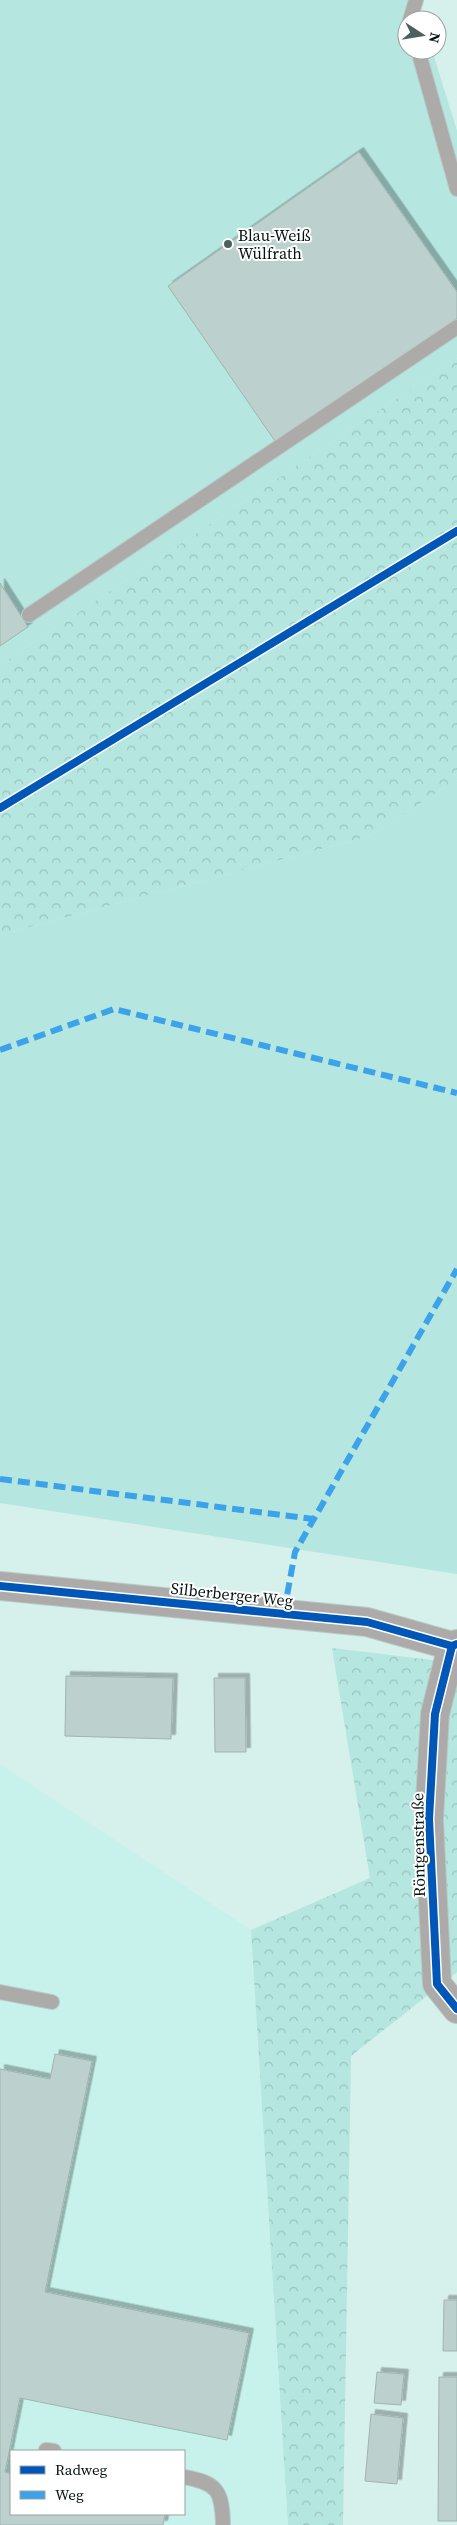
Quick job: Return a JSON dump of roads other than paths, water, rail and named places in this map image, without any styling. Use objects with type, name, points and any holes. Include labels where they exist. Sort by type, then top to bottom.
[{"type":"street","name":"Silberberger Weg","points":[[0,1586],[367,1622],[455,1645]]},
{"type":"street","name":"Röntgenstraße","points":[[455,1645],[435,1714],[429,1819],[437,1984],[457,2009]]},
{"type":"lane","points":[[421,60],[457,189]]},
{"type":"lane","points":[[29,615],[457,327]]},
{"type":"lane","points":[[0,1992],[52,2002]]},
{"type":"lane","points":[[185,2477],[201,2480],[215,2488],[222,2499],[223,2525]]},
{"type":"place","name":"Blau-Weiß Wülfrath","points":[[228,244]]}]
